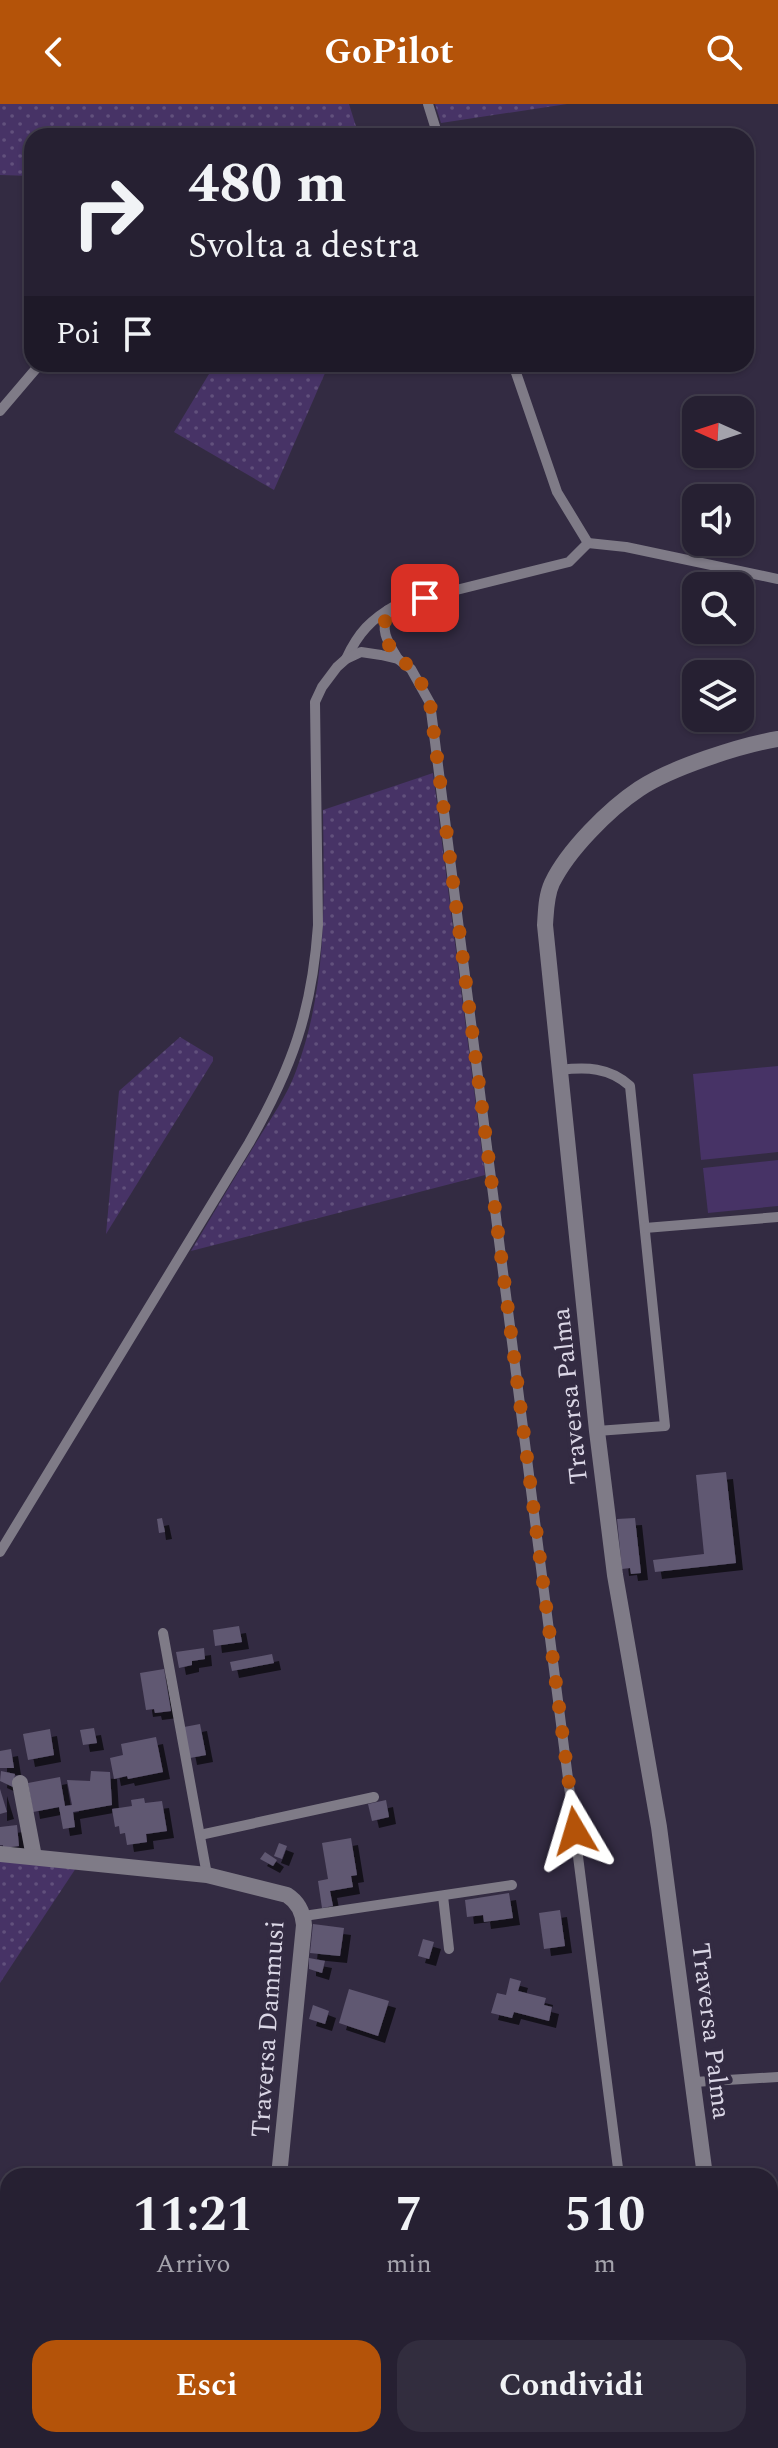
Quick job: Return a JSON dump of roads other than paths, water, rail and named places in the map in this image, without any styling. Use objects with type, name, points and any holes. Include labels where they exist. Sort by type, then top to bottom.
[{"type":"street","name":"Traversa Palma","points":[[704,2168],[659,1827],[615,1575],[597,1431],[545,925],[552,883],[577,847],[614,808],[662,776],[754,743],[778,739]]},
{"type":"street","points":[[20,1783],[34,1857]]},
{"type":"street","name":"Traversa Dammusi","points":[[0,1854],[207,1875],[287,1895],[294,1900],[304,1916],[296,2026],[280,2168]]},
{"type":"lane","points":[[428,104],[436,128]]},
{"type":"lane","points":[[0,411],[33,372]]},
{"type":"lane","points":[[516,372],[557,492],[588,543]]},
{"type":"lane","points":[[588,543],[626,547],[778,579]]},
{"type":"lane","points":[[346,659],[356,637],[371,621],[396,605],[569,562],[588,543]]},
{"type":"lane","points":[[389,609],[383,622],[383,635],[398,659],[411,669],[430,703],[618,2168]]},
{"type":"lane","points":[[0,1552],[255,1133],[285,1077],[310,999],[318,925],[315,702],[337,667],[346,659],[361,652],[398,659]]},
{"type":"lane","points":[[560,1070],[604,1070],[620,1077],[630,1086],[645,1228],[665,1426],[597,1431]]},
{"type":"lane","points":[[645,1228],[778,1217]]},
{"type":"lane","points":[[163,1633],[207,1875]]},
{"type":"lane","points":[[200,1835],[374,1797]]},
{"type":"lane","points":[[304,1916],[512,1885]]},
{"type":"lane","points":[[443,1896],[449,1949]]},
{"type":"lane","points":[[694,2082],[778,2077]]}]
